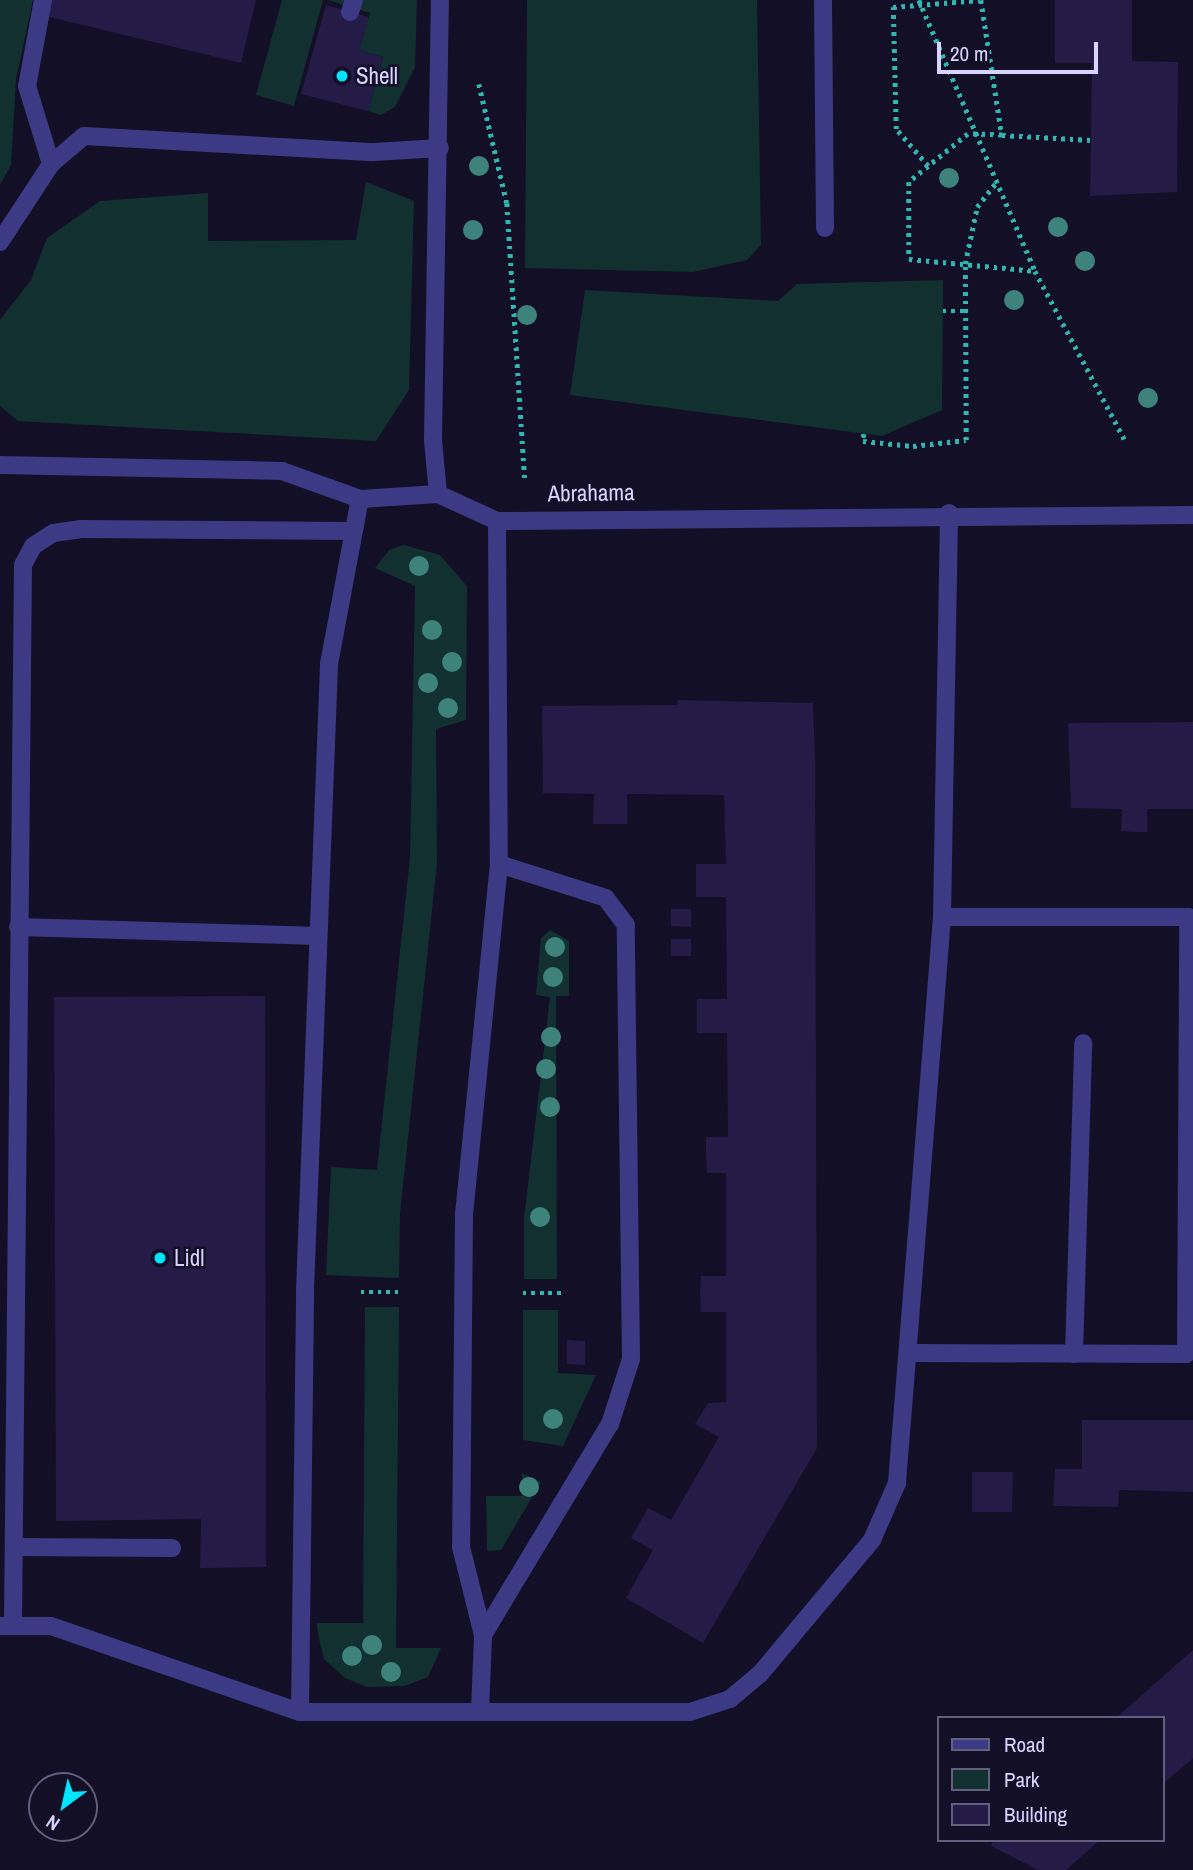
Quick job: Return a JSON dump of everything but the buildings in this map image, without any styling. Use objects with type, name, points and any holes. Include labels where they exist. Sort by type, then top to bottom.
[{"type":"street","points":[[43,0],[27,86],[51,164]]},
{"type":"street","points":[[438,494],[433,440],[440,148],[440,0]]},
{"type":"street","points":[[823,0],[825,228]]},
{"type":"street","points":[[0,242],[51,164],[84,136],[313,148],[440,148]]},
{"type":"street","name":"Abrahama","points":[[0,465],[282,471],[360,499],[438,494],[497,521],[949,513],[1193,515]]},
{"type":"street","points":[[300,1712],[318,936],[329,664],[350,531],[360,499]]},
{"type":"street","points":[[350,531],[80,529],[53,533],[33,546],[19,591],[15,1547],[6,1575],[6,1625],[51,1626],[300,1712],[690,1712],[730,1699],[750,1682],[889,1514],[909,1353],[942,917],[949,513]]},
{"type":"street","points":[[480,1712],[483,1635],[461,1547],[464,1214],[499,864],[497,521]]},
{"type":"street","points":[[483,1635],[610,1424],[631,1359],[626,925],[606,898],[499,864]]},
{"type":"street","points":[[909,1353],[1186,1354],[1188,917],[942,917]]},
{"type":"street","points":[[18,927],[318,936]]},
{"type":"street","points":[[1074,1354],[1083,1044]]},
{"type":"street","points":[[15,1547],[172,1548]]},
{"type":"path","points":[[928,166],[896,129],[893,7],[920,2],[980,0],[1002,135]]},
{"type":"path","points":[[920,2],[1035,271],[1125,440]]},
{"type":"path","points":[[475,71],[507,203],[525,482]]},
{"type":"path","points":[[1035,271],[909,259],[909,182],[928,166],[977,134],[1091,140]]},
{"type":"path","points":[[864,434],[863,440],[914,446],[966,440],[965,264],[977,207],[997,181]]},
{"type":"path","points":[[943,311],[966,311]]},
{"type":"path","points":[[361,1292],[403,1292]]},
{"type":"path","points":[[523,1293],[562,1293]]},
{"type":"green space","points":[[0,0],[33,0],[16,79],[11,165],[0,185]]},
{"type":"green space","points":[[282,0],[323,0],[294,106],[256,95]]},
{"type":"green space","points":[[328,0],[417,0],[415,67],[395,107],[381,115],[368,111],[383,57],[359,50],[370,13]]},
{"type":"green space","points":[[527,0],[757,0],[761,245],[747,260],[693,272],[525,268]]},
{"type":"green space","points":[[366,182],[414,201],[409,390],[376,441],[18,421],[0,406],[0,320],[31,280],[47,238],[100,201],[208,193],[208,241],[356,240]]},
{"type":"green space","points":[[943,280],[942,410],[882,436],[570,395],[585,290],[778,301],[797,284]]},
{"type":"green space","points":[[404,545],[440,555],[467,586],[466,720],[436,729],[437,863],[400,1214],[399,1278],[326,1275],[331,1167],[377,1170],[410,857],[415,586],[375,568],[389,550]]},
{"type":"green space","points":[[550,930],[569,941],[569,996],[556,996],[557,1279],[524,1279],[524,1219],[550,997],[536,995],[541,938]]},
{"type":"green space","points":[[365,1307],[399,1307],[396,1648],[441,1648],[428,1677],[405,1686],[367,1687],[345,1678],[324,1659],[318,1635],[317,1623],[363,1623]]},
{"type":"green space","points":[[523,1310],[558,1310],[558,1373],[596,1375],[563,1446],[523,1440]]},
{"type":"green space","points":[[522,1473],[541,1482],[501,1550],[487,1551],[486,1496],[522,1496]]},
{"type":"place","name":"Shell","points":[[342,76]]},
{"type":"place","name":"Lidl","points":[[160,1258]]}]
